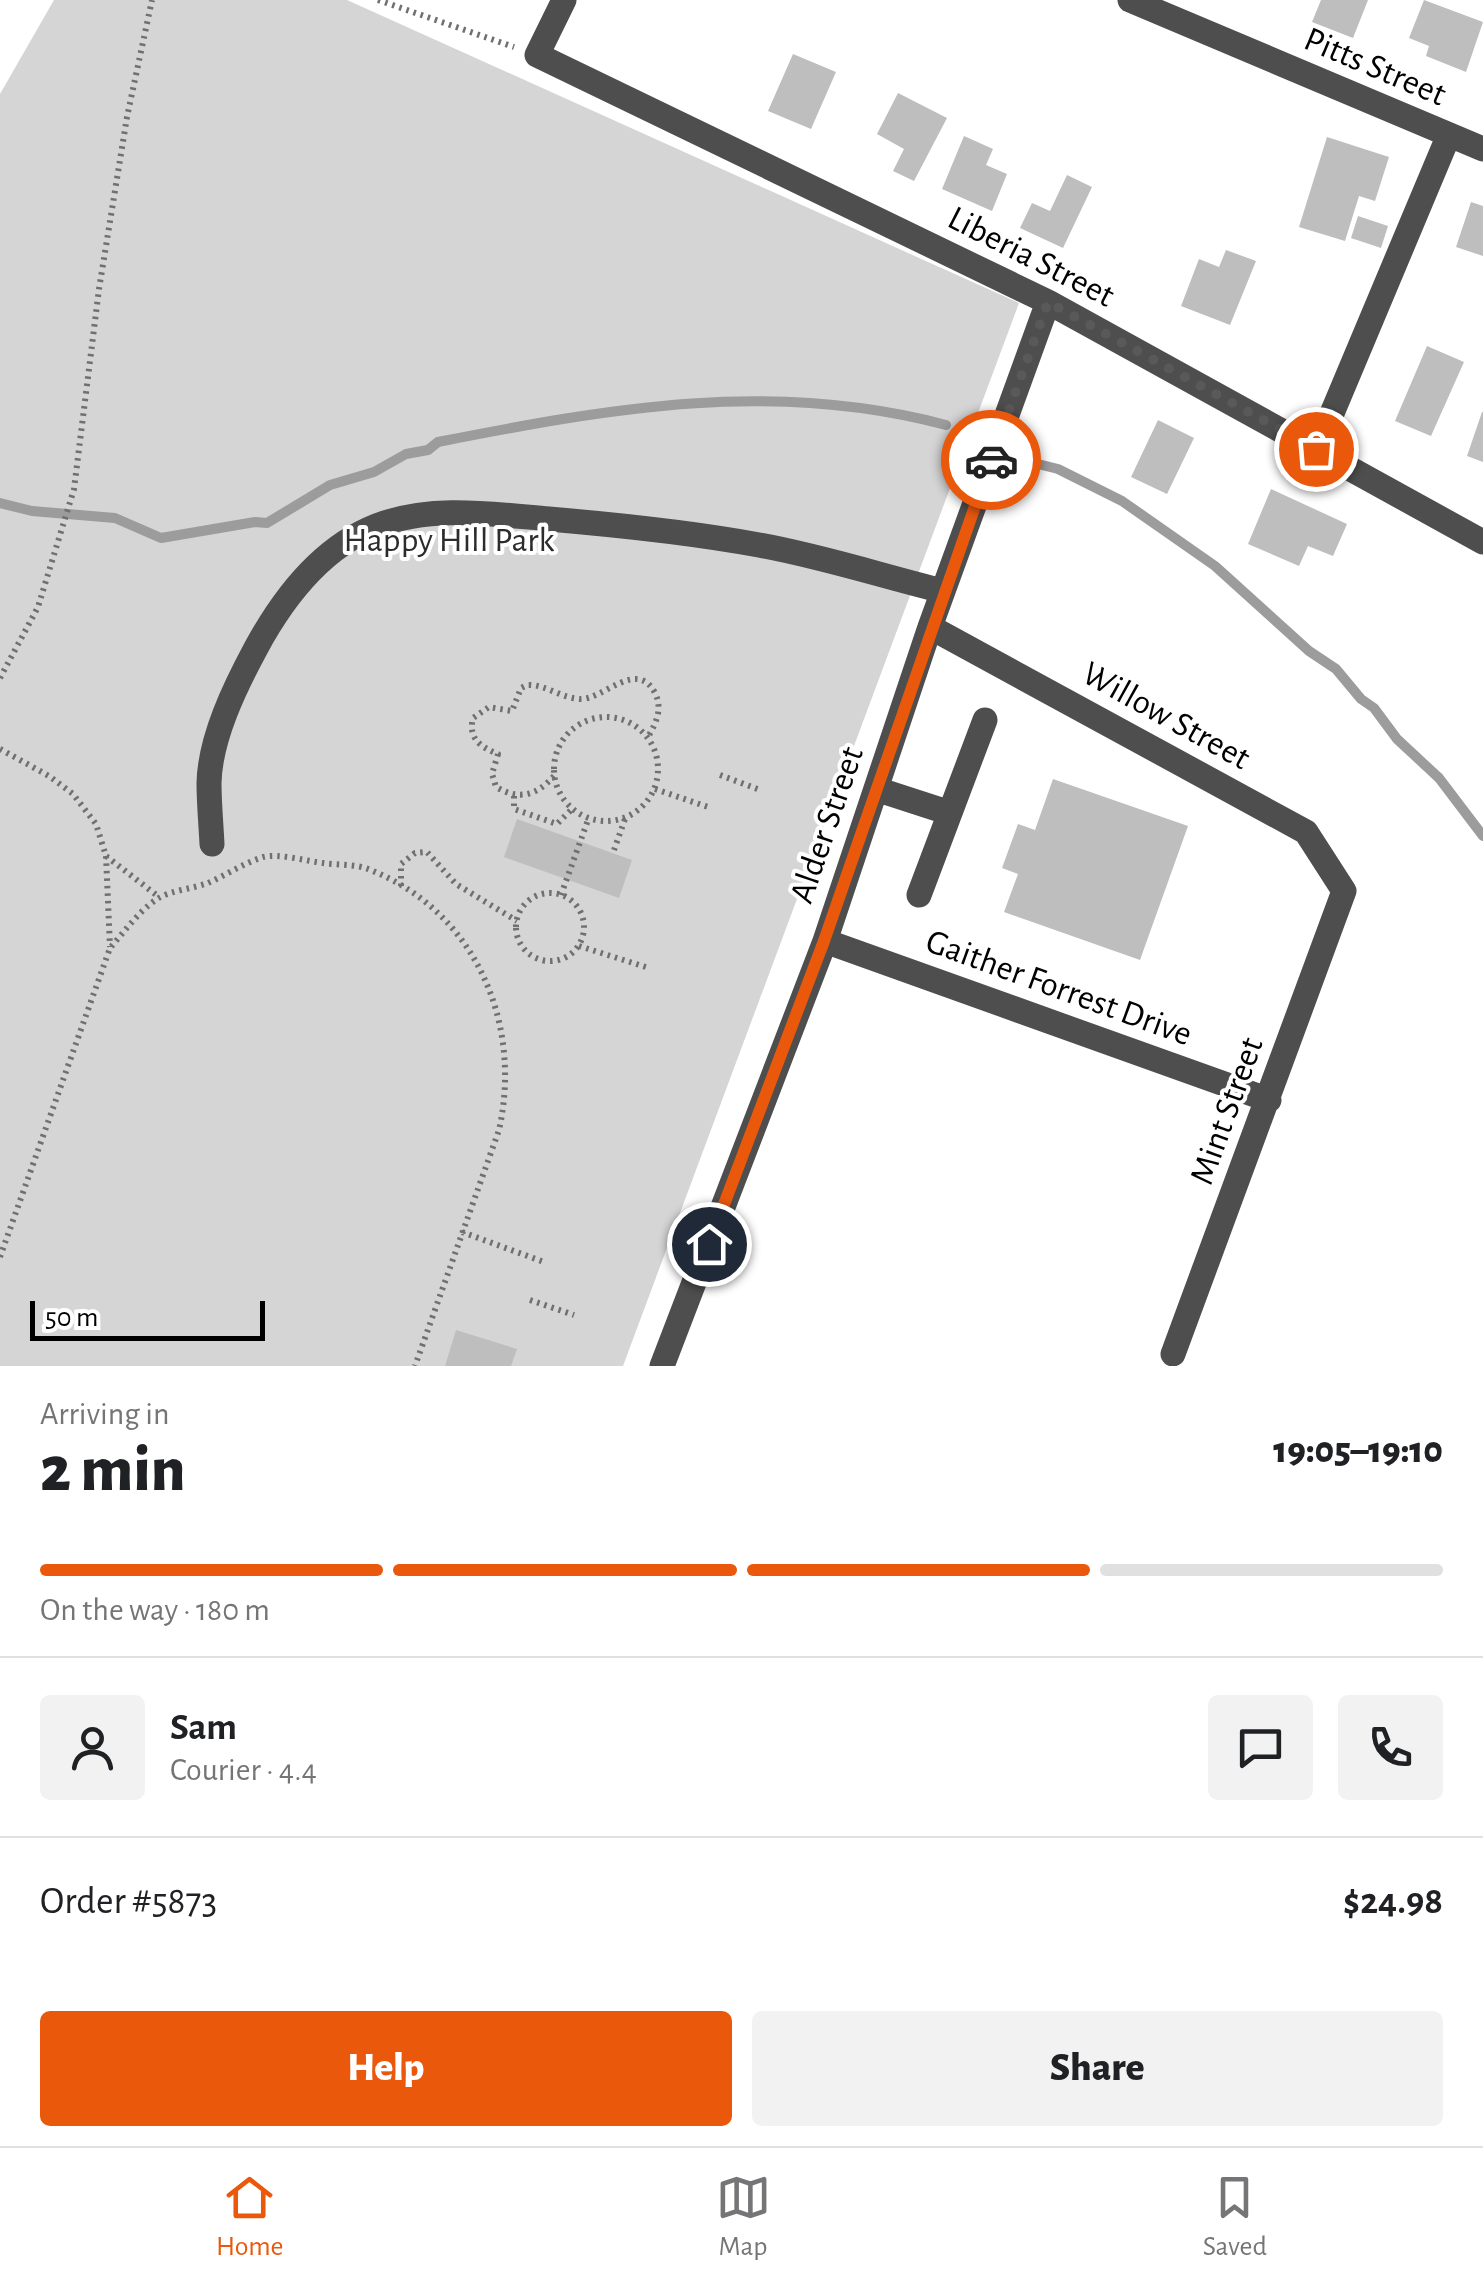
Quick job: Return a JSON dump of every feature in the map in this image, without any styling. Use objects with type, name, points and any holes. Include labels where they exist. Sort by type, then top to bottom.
[{"type":"street","points":[[537,55],[564,0]]},
{"type":"street","name":"Pitts Street","points":[[1130,0],[1483,149]]},
{"type":"street","name":"Liberia Street","points":[[537,55],[1048,302],[1483,542]]},
{"type":"street","points":[[1316,449],[1448,137]]},
{"type":"street","name":"Alder Street","points":[[662,1366],[824,941],[930,627],[1048,302]]},
{"type":"street","points":[[212,844],[209,781],[213,752],[242,674],[276,610],[306,576],[336,548],[376,526],[416,516],[460,512],[670,530],[763,545],[943,591]]},
{"type":"street","name":"Willow Street","points":[[930,627],[1306,832],[1344,891]]},
{"type":"street","points":[[919,896],[985,720]]},
{"type":"street","points":[[876,789],[950,814]]},
{"type":"street","name":"Mint Street","points":[[1174,1354],[1344,891]]},
{"type":"street","name":"Gaither Forrest Drive","points":[[824,941],[1269,1100]]},
{"type":"path","points":[[0,678],[38,606],[74,489],[105,251],[127,117],[152,0]]},
{"type":"path","points":[[378,0],[537,55]]},
{"type":"path","points":[[554,776],[537,791],[514,796],[496,787],[492,782],[498,754],[479,745],[471,727],[473,718],[489,706],[512,711],[521,688],[527,684],[575,699],[589,698],[625,679],[642,681],[654,690],[657,720],[648,737]]},
{"type":"path","points":[[614,850],[626,818],[646,803],[655,789],[656,753],[648,737],[618,718],[599,717],[582,722],[567,734],[558,749],[554,776],[561,796],[588,820],[626,818]]},
{"type":"path","points":[[0,749],[73,794],[96,824],[106,856],[110,948],[0,1257]]},
{"type":"path","points":[[720,775],[760,790]]},
{"type":"path","points":[[655,789],[708,807]]},
{"type":"path","points":[[514,796],[514,809],[558,824],[572,809]]},
{"type":"path","points":[[561,895],[588,820]]},
{"type":"path","points":[[401,887],[401,864],[415,853],[427,852],[456,884],[516,921]]},
{"type":"path","points":[[106,856],[159,897]]},
{"type":"path","points":[[110,948],[159,897],[206,883],[266,856],[366,868],[438,914],[472,953],[490,987],[501,1027],[507,1070],[506,1101],[414,1366]]},
{"type":"path","points":[[561,895],[577,904],[584,936],[560,960],[537,958],[520,944],[516,921],[520,910],[536,896],[561,895]]},
{"type":"path","points":[[578,946],[649,968]]},
{"type":"path","points":[[462,1232],[544,1262]]},
{"type":"path","points":[[530,1300],[574,1315]]},
{"type":"green space","name":"Happy Hill Park","points":[[54,0],[347,0],[1019,303],[623,1366],[0,1366],[0,94]]},
{"type":"building","points":[[1321,0],[1368,0],[1353,38],[1312,22]]},
{"type":"building","points":[[1424,0],[1483,22],[1466,72],[1426,56],[1429,46],[1409,38]]},
{"type":"building","points":[[793,54],[836,72],[811,129],[768,111]]},
{"type":"building","points":[[898,93],[947,118],[914,181],[893,171],[904,149],[877,134]]},
{"type":"building","points":[[964,136],[993,149],[986,165],[1007,174],[992,211],[942,189]]},
{"type":"building","points":[[1327,137],[1389,157],[1375,201],[1359,196],[1345,241],[1299,227]]},
{"type":"building","points":[[1067,175],[1092,187],[1063,248],[1020,228],[1032,203],[1050,211]]},
{"type":"building","points":[[1471,202],[1483,206],[1483,256],[1456,247]]},
{"type":"building","points":[[1358,216],[1388,226],[1381,248],[1351,238]]},
{"type":"building","points":[[1226,250],[1256,261],[1230,325],[1181,306],[1199,259],[1219,267]]},
{"type":"building","points":[[1427,346],[1464,362],[1431,436],[1395,421]]},
{"type":"building","points":[[1483,412],[1483,462],[1467,456]]},
{"type":"building","points":[[1158,420],[1194,438],[1167,494],[1131,477]]},
{"type":"building","points":[[1271,489],[1347,524],[1333,556],[1308,546],[1299,566],[1248,544]]},
{"type":"building","points":[[1053,779],[1188,826],[1140,960],[1004,912],[1018,874],[1002,868],[1018,824],[1035,830]]},
{"type":"building","points":[[517,819],[632,860],[619,898],[504,857]]},
{"type":"building","points":[[456,1330],[517,1349],[511,1366],[445,1366]]},
{"type":"waterway","points":[[0,503],[32,511],[115,518],[161,538],[267,523],[330,485],[374,472],[438,442],[566,419],[692,403],[754,401],[818,403],[946,425]]},
{"type":"waterway","points":[[1034,463],[1058,469],[1122,501],[1215,566],[1309,651],[1336,669],[1361,699],[1374,708],[1397,739],[1439,778],[1483,836]]},
{"type":"way so far","points":[[991,460],[1048,302],[1316,449]]},
{"type":"route","points":[[709,1244],[824,941],[991,460]]}]
